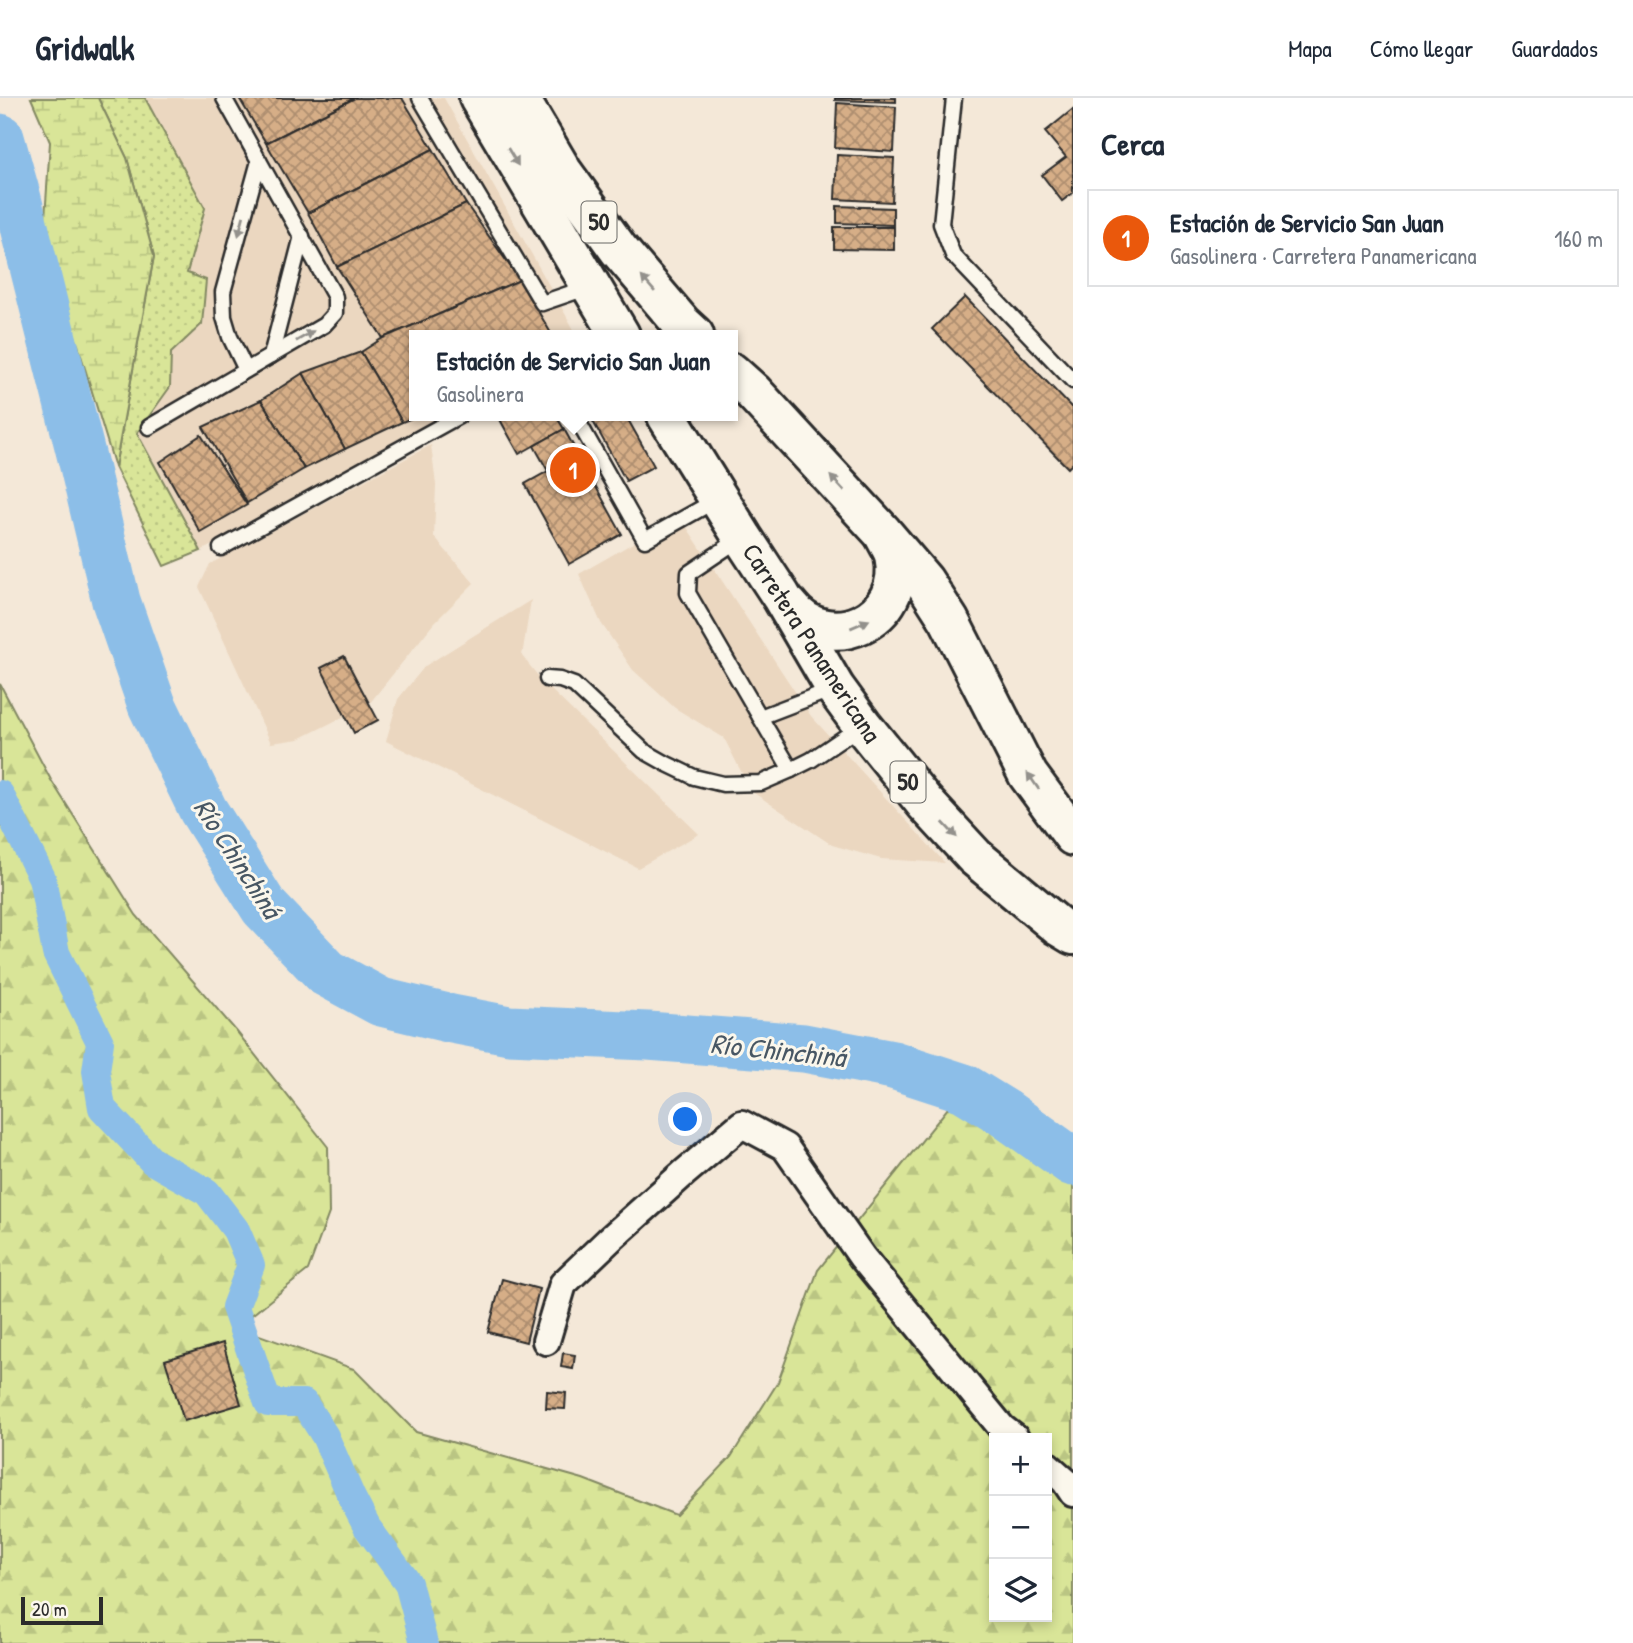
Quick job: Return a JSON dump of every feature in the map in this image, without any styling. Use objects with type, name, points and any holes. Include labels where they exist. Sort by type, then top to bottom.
[{"type":"highway","name":"50","points":[[478,98],[590,286],[612,330]]},
{"type":"highway","name":"50","points":[[519,98],[562,171],[619,250],[689,330]]},
{"type":"highway","points":[[738,379],[883,533],[924,581],[949,620],[1028,775],[1073,836]]},
{"type":"highway","name":"Carretera Panamericana","points":[[670,421],[781,596],[835,688],[862,725],[925,803],[975,856],[1058,926],[1073,935]]},
{"type":"highway","points":[[781,596],[797,616],[819,628],[844,630],[868,622],[886,604],[895,581],[894,555],[883,533]]},
{"type":"street","points":[[546,1340],[564,1284],[665,1189],[742,1124],[785,1147],[862,1257],[1008,1433]]},
{"type":"street","points":[[1052,1469],[1073,1493]]},
{"type":"lane","points":[[149,427],[324,325],[335,313],[335,297],[224,98]]},
{"type":"lane","points":[[420,98],[542,303],[590,286]]},
{"type":"lane","points":[[954,98],[941,224],[953,255],[1073,381]]},
{"type":"lane","points":[[246,370],[230,337],[224,317],[223,292],[259,161]]},
{"type":"lane","points":[[271,356],[302,236]]},
{"type":"lane","points":[[221,548],[450,421]]},
{"type":"lane","points":[[578,421],[645,540],[718,499]]},
{"type":"lane","points":[[743,538],[689,573],[688,593],[791,770]]},
{"type":"lane","points":[[547,679],[574,685],[644,751],[695,777],[723,785],[761,783],[811,760],[862,725]]},
{"type":"lane","points":[[760,717],[835,688]]},
{"type":"shaded area","points":[[98,98],[444,98],[574,330],[409,330],[409,421],[442,421],[201,551],[164,566],[115,467],[154,256],[127,158]]},
{"type":"shaded area","points":[[431,445],[436,485],[434,537],[474,583],[434,623],[369,704],[299,739],[271,743],[199,587],[210,564]]},
{"type":"shaded area","points":[[666,524],[686,526],[811,716],[945,863],[881,859],[832,845],[751,791],[724,738],[675,708],[633,670],[601,623],[579,574]]},
{"type":"shaded area","points":[[531,600],[522,656],[543,682],[699,834],[638,868],[386,741],[398,699],[425,666]]},
{"type":"green space","points":[[31,98],[98,98],[127,158],[154,256],[115,467],[44,234],[50,142]]},
{"type":"green space","points":[[98,98],[145,98],[205,208],[187,273],[206,280],[202,324],[171,353],[170,387],[137,433],[201,551],[164,566],[115,467],[154,256],[127,158]]},
{"type":"green space","points":[[0,684],[51,780],[136,915],[237,1032],[328,1147],[329,1213],[308,1270],[237,1327],[354,1369],[416,1432],[583,1479],[676,1515],[731,1457],[778,1382],[818,1270],[964,1088],[1073,1162],[1073,1643],[0,1643]]},
{"type":"building","points":[[239,98],[355,98],[266,143]]},
{"type":"building","points":[[355,98],[402,98],[433,149],[308,213],[266,143]]},
{"type":"building","points":[[896,98],[896,102],[835,100]]},
{"type":"building","points":[[837,103],[896,107],[894,152],[835,148]]},
{"type":"building","points":[[1073,109],[1073,193],[1062,201],[1042,175],[1066,157],[1045,132]]},
{"type":"building","points":[[433,149],[466,204],[337,267],[308,213]]},
{"type":"building","points":[[837,155],[894,158],[892,202],[835,199]]},
{"type":"building","points":[[466,204],[520,280],[383,338],[337,267]]},
{"type":"building","points":[[837,206],[893,208],[893,225],[837,223]]},
{"type":"building","points":[[834,227],[894,227],[894,250],[834,249]]},
{"type":"building","points":[[520,280],[549,330],[409,330],[409,419],[402,422],[361,352],[383,338]]},
{"type":"building","points":[[965,297],[1073,409],[1073,463],[1068,468],[932,329]]},
{"type":"building","points":[[361,352],[402,422],[345,449],[303,373]]},
{"type":"building","points":[[303,373],[345,449],[304,469],[261,400]]},
{"type":"building","points":[[261,400],[304,469],[247,503],[203,427]]},
{"type":"building","points":[[501,421],[559,421],[564,429],[519,454]]},
{"type":"building","points":[[593,421],[629,421],[654,466],[626,481]]},
{"type":"building","points":[[564,429],[622,534],[569,564],[525,484],[548,471],[534,446]]},
{"type":"building","points":[[201,435],[247,505],[200,532],[160,462]]},
{"type":"building","points":[[344,656],[378,720],[354,733],[321,668]]},
{"type":"building","points":[[502,1279],[539,1289],[526,1342],[488,1332]]},
{"type":"building","points":[[223,1343],[241,1404],[184,1421],[165,1360]]},
{"type":"building","points":[[563,1353],[575,1355],[573,1369],[561,1367]]},
{"type":"building","points":[[547,1391],[566,1393],[565,1409],[546,1408]]},
{"type":"waterway","name":"Río Chinchiná","points":[[0,138],[116,601],[152,705],[203,810],[264,907],[327,973],[381,1002],[509,1030],[648,1036],[804,1048],[893,1065],[964,1088],[1073,1162]]},
{"type":"waterway","points":[[0,794],[42,878],[56,953],[100,1042],[96,1071],[102,1108],[152,1161],[207,1192],[236,1230],[251,1265],[235,1307],[268,1403],[304,1403],[325,1436],[367,1527],[408,1583],[424,1643]]},
{"type":"place","name":"Estación de Servicio San Juan","points":[[573,470]]}]
